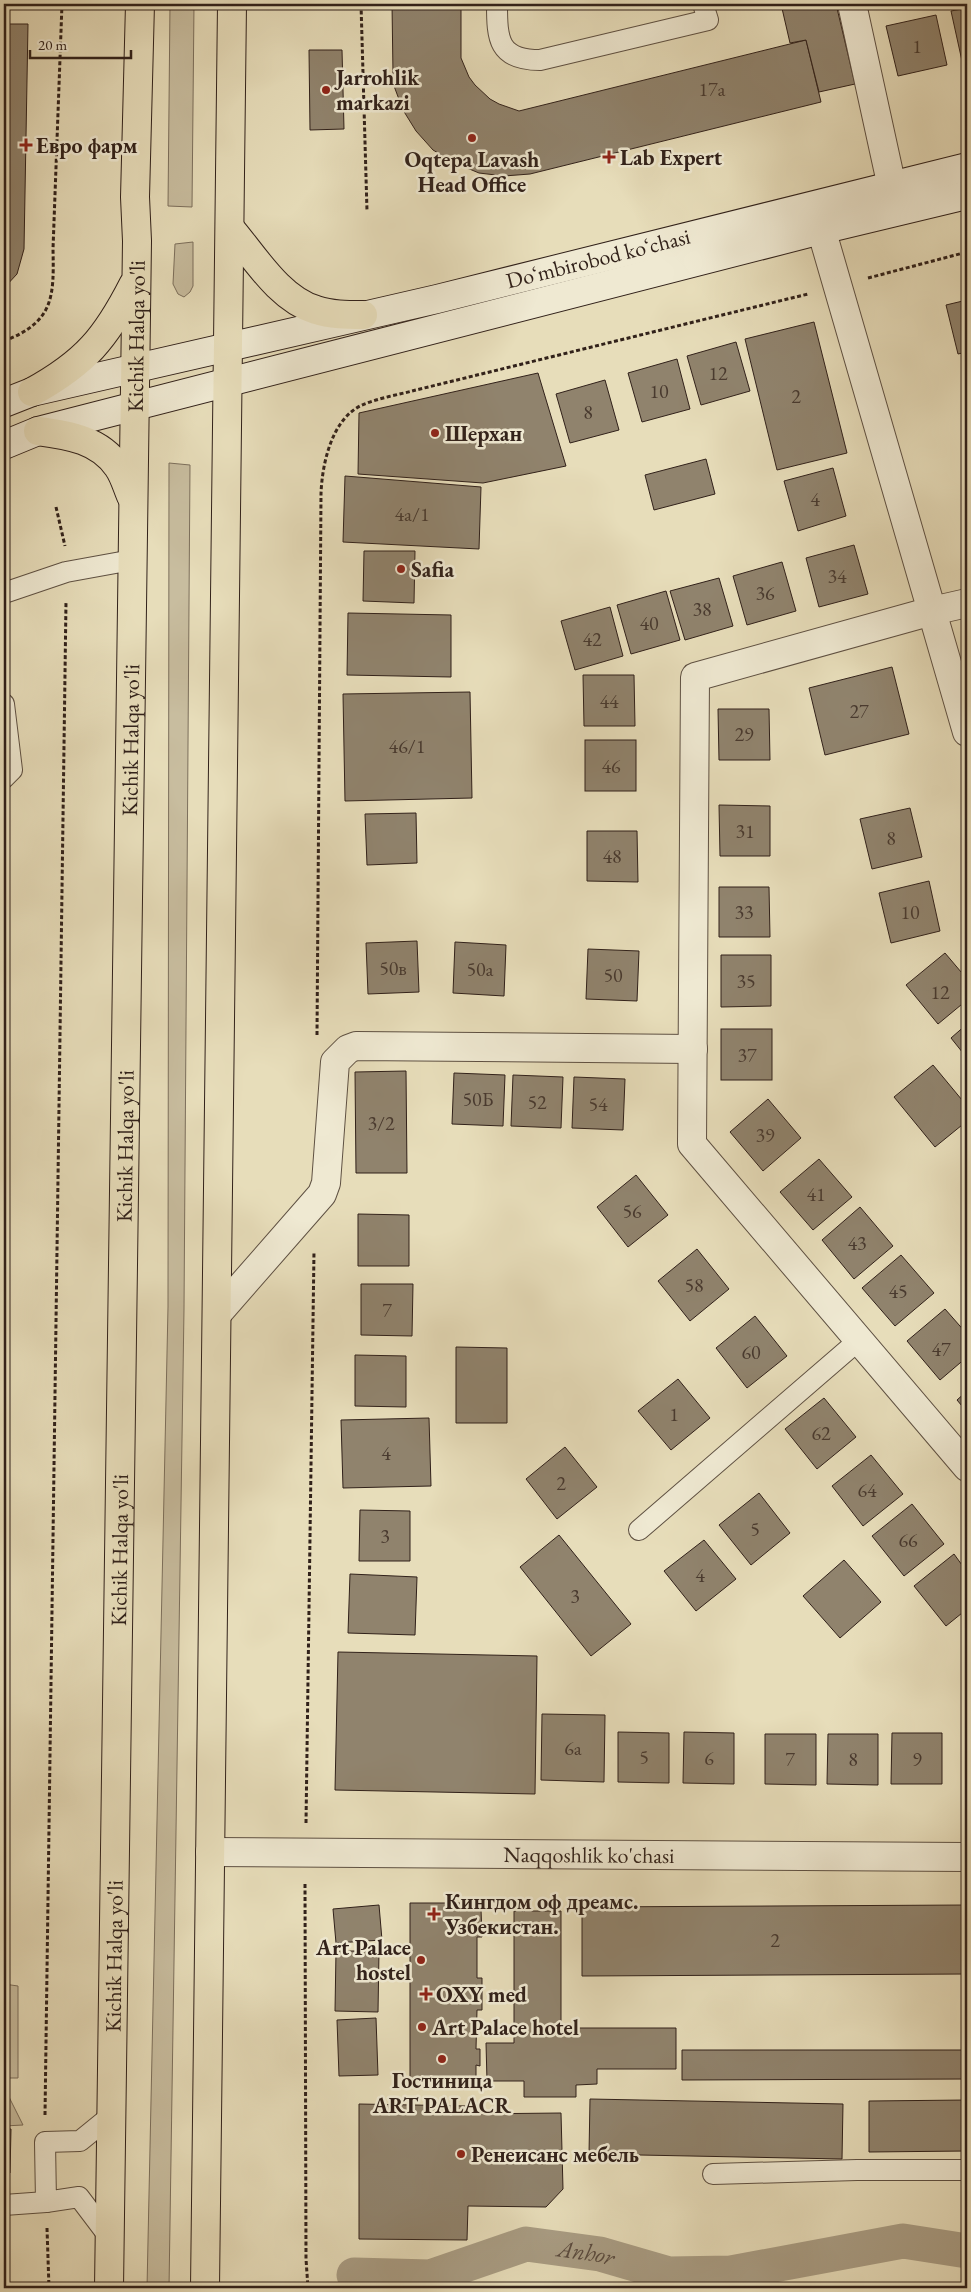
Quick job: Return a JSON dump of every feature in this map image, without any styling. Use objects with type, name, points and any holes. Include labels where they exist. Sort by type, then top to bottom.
[{"type":"highway","name":"Kichik Halqa yo'li","points":[[109,2288],[135,368],[135,197],[140,4]]},
{"type":"highway","points":[[205,2288],[232,4]]},
{"type":"highway","points":[[230,228],[281,288],[297,301],[316,310],[340,315],[363,315]]},
{"type":"highway","points":[[32,392],[77,364],[96,345],[112,324],[136,279]]},
{"type":"highway","points":[[38,432],[73,436],[105,451],[120,468],[133,502]]},
{"type":"street","points":[[852,4],[897,211]]},
{"type":"street","name":"Doʻmbirobod koʻchasi","points":[[4,403],[32,392],[363,315],[967,167]]},
{"type":"street","name":"Doʻmbirobod koʻchasi","points":[[228,383],[821,230],[967,195]]},
{"type":"street","points":[[814,204],[967,732]]},
{"type":"street","points":[[4,445],[38,432],[228,383]]},
{"type":"street","points":[[967,603],[695,677],[692,1144],[967,1467]]},
{"type":"street","points":[[217,1314],[322,1194],[326,1183],[335,1062],[348,1049],[356,1046],[693,1049]]},
{"type":"street","name":"Naqqoshlik ko'chasi","points":[[210,1852],[967,1857]]},
{"type":"lane","points":[[497,4],[497,27],[500,42],[509,53],[523,60],[540,60],[708,20],[704,4]]},
{"type":"lane","points":[[4,593],[66,572],[132,560]]},
{"type":"lane","points":[[4,704],[12,770],[4,778]]},
{"type":"lane","points":[[639,1530],[859,1340]]},
{"type":"lane","points":[[46,2202],[45,2142],[80,2142],[112,2115]]},
{"type":"lane","points":[[713,2174],[857,2170],[967,2170]]},
{"type":"lane","points":[[4,2205],[79,2197],[110,2238]]},
{"type":"path","points":[[4,341],[29,329],[40,318],[49,305],[54,288],[53,249],[62,4]]},
{"type":"path","points":[[361,4],[367,211]]},
{"type":"path","points":[[360,406],[416,390],[838,286],[967,252]]},
{"type":"path","points":[[45,2142],[61,856],[67,552],[56,508]]},
{"type":"path","points":[[305,1852],[306,2259],[308,2288]]},
{"type":"path","points":[[46,2202],[49,2288]]},
{"type":"shaded area","points":[[170,4],[194,4],[192,207],[168,206]]},
{"type":"shaded area","points":[[193,242],[193,286],[184,297],[178,294],[173,284],[175,244]]},
{"type":"shaded area","points":[[169,463],[190,465],[184,1309],[169,2288],[147,2288],[168,1307]]},
{"type":"shaded area","points":[[4,1984],[18,1986],[18,2078],[4,2078]]},
{"type":"shaded area","points":[[9,2097],[23,2125],[4,2126],[4,2098]]},
{"type":"building","points":[[392,4],[461,4],[461,58],[469,77],[490,99],[519,111],[806,40],[821,102],[530,174],[504,176],[479,173],[455,163],[433,150],[416,131],[403,110],[394,86]]},
{"type":"building","points":[[781,4],[836,4],[855,84],[819,92],[806,40],[790,43]]},
{"type":"building","points":[[967,8],[967,60],[962,61],[951,11]]},
{"type":"building","points":[[936,15],[947,65],[898,76],[886,26]]},
{"type":"building","points":[[4,24],[28,24],[24,249],[17,274],[4,288]]},
{"type":"building","name":"Jarrohlik markazi","points":[[309,50],[342,50],[344,129],[310,130]]},
{"type":"building","points":[[967,300],[967,352],[958,354],[946,305]]},
{"type":"building","points":[[814,322],[847,453],[777,470],[745,339]]},
{"type":"building","points":[[736,342],[750,391],[701,405],[687,356]]},
{"type":"building","points":[[677,359],[690,409],[642,422],[628,373]]},
{"type":"building","points":[[538,373],[566,466],[483,483],[358,474],[359,413]]},
{"type":"building","points":[[605,380],[619,430],[570,443],[556,394]]},
{"type":"building","points":[[706,459],[715,494],[654,510],[645,475]]},
{"type":"building","points":[[833,468],[846,516],[798,531],[784,481]]},
{"type":"building","points":[[345,476],[481,487],[479,549],[343,542]]},
{"type":"building","points":[[854,545],[868,594],[819,607],[806,558]]},
{"type":"building","points":[[364,551],[415,551],[414,603],[363,601]]},
{"type":"building","points":[[782,562],[796,611],[747,625],[733,576]]},
{"type":"building","points":[[719,578],[733,626],[685,640],[670,591]]},
{"type":"building","points":[[666,591],[680,640],[631,654],[617,605]]},
{"type":"building","points":[[610,607],[623,656],[575,670],[561,621]]},
{"type":"building","points":[[348,613],[451,615],[451,677],[347,675]]},
{"type":"building","points":[[892,667],[909,734],[825,755],[809,688]]},
{"type":"building","points":[[583,675],[634,675],[635,726],[584,726]]},
{"type":"building","points":[[470,692],[472,798],[345,801],[343,694]]},
{"type":"building","points":[[718,709],[769,709],[770,760],[719,760]]},
{"type":"building","points":[[585,740],[636,740],[636,791],[585,791]]},
{"type":"building","points":[[719,805],[770,806],[770,856],[720,856]]},
{"type":"building","points":[[910,808],[922,857],[872,869],[860,819]]},
{"type":"building","points":[[416,813],[417,863],[367,865],[365,814]]},
{"type":"building","points":[[587,831],[637,831],[638,882],[587,881]]},
{"type":"building","points":[[929,881],[940,931],[891,943],[879,893]]},
{"type":"building","points":[[719,887],[769,887],[770,937],[719,937]]},
{"type":"building","points":[[417,941],[419,992],[368,994],[366,943]]},
{"type":"building","points":[[455,942],[506,945],[504,996],[453,993]]},
{"type":"building","points":[[588,949],[639,951],[637,1001],[586,999]]},
{"type":"building","points":[[945,953],[967,979],[967,1000],[938,1024],[906,985]]},
{"type":"building","points":[[721,955],[771,955],[771,1006],[721,1007]]},
{"type":"building","points":[[4,981],[8,1054],[4,1054]]},
{"type":"building","points":[[967,1024],[967,1058],[951,1038]]},
{"type":"building","points":[[721,1029],[772,1029],[772,1080],[721,1080]]},
{"type":"building","points":[[933,1065],[967,1106],[967,1121],[935,1147],[894,1097]]},
{"type":"building","points":[[406,1071],[407,1173],[356,1173],[355,1072]]},
{"type":"building","points":[[454,1073],[505,1075],[503,1126],[452,1124]]},
{"type":"building","points":[[513,1075],[563,1077],[561,1128],[511,1126]]},
{"type":"building","points":[[574,1077],[625,1079],[623,1130],[572,1128]]},
{"type":"building","points":[[768,1099],[801,1138],[763,1171],[730,1132]]},
{"type":"building","points":[[819,1159],[852,1197],[813,1230],[780,1192]]},
{"type":"building","points":[[636,1175],[668,1215],[628,1247],[597,1207]]},
{"type":"building","points":[[860,1207],[893,1246],[854,1279],[822,1240]]},
{"type":"building","points":[[358,1214],[409,1215],[409,1266],[358,1266]]},
{"type":"building","points":[[697,1249],[729,1289],[690,1321],[658,1281]]},
{"type":"building","points":[[901,1255],[934,1293],[895,1326],[862,1288]]},
{"type":"building","points":[[361,1284],[413,1284],[412,1336],[361,1335]]},
{"type":"building","points":[[945,1309],[967,1334],[967,1357],[940,1380],[907,1341]]},
{"type":"building","points":[[755,1316],[787,1356],[747,1388],[716,1348]]},
{"type":"building","points":[[456,1347],[507,1348],[507,1423],[456,1423]]},
{"type":"building","points":[[355,1355],[406,1356],[406,1407],[355,1406]]},
{"type":"building","points":[[678,1379],[710,1418],[671,1450],[638,1411]]},
{"type":"building","points":[[967,1391],[967,1412],[957,1400]]},
{"type":"building","points":[[824,1398],[856,1437],[817,1469],[785,1429]]},
{"type":"building","points":[[429,1418],[431,1486],[343,1488],[341,1420]]},
{"type":"building","points":[[565,1447],[597,1487],[557,1519],[526,1479]]},
{"type":"building","points":[[871,1455],[903,1494],[863,1526],[832,1486]]},
{"type":"building","points":[[759,1493],[790,1533],[751,1565],[719,1525]]},
{"type":"building","points":[[912,1504],[944,1544],[904,1576],[872,1536]]},
{"type":"building","points":[[360,1510],[410,1511],[410,1561],[359,1561]]},
{"type":"building","points":[[559,1535],[631,1624],[591,1656],[520,1567]]},
{"type":"building","points":[[704,1540],[736,1579],[696,1611],[664,1571]]},
{"type":"building","points":[[954,1554],[967,1572],[967,1609],[946,1626],[914,1586]]},
{"type":"building","points":[[844,1560],[881,1602],[840,1638],[803,1596]]},
{"type":"building","points":[[350,1574],[417,1577],[415,1635],[348,1633]]},
{"type":"building","points":[[338,1652],[537,1656],[535,1794],[335,1790]]},
{"type":"building","points":[[542,1714],[605,1715],[604,1782],[541,1780]]},
{"type":"building","points":[[618,1732],[669,1733],[669,1783],[618,1782]]},
{"type":"building","points":[[684,1732],[734,1733],[734,1784],[683,1783]]},
{"type":"building","points":[[892,1733],[942,1733],[942,1784],[891,1784]]},
{"type":"building","points":[[765,1734],[816,1734],[816,1785],[765,1784]]},
{"type":"building","points":[[828,1734],[878,1734],[878,1785],[827,1784]]},
{"type":"building","points":[[410,1903],[476,1903],[477,1909],[481,1909],[482,1937],[477,1937],[477,1978],[482,1978],[482,2010],[477,2010],[476,2049],[480,2049],[480,2066],[476,2065],[476,2082],[410,2081]]},
{"type":"building","points":[[379,1905],[382,1940],[336,1943],[333,1909]]},
{"type":"building","points":[[967,1905],[967,1974],[582,1976],[582,1907]]},
{"type":"building","points":[[514,1911],[561,1911],[561,2028],[676,2028],[676,2069],[597,2069],[597,2084],[576,2085],[576,2097],[524,2097],[524,2081],[487,2081],[486,2043],[514,2043]]},
{"type":"building","points":[[336,1951],[379,1951],[378,2012],[335,2011]]},
{"type":"building","points":[[376,2018],[378,2075],[339,2076],[337,2020]]},
{"type":"building","points":[[682,2050],[967,2050],[967,2079],[682,2080]]},
{"type":"building","points":[[590,2099],[843,2104],[842,2159],[589,2154]]},
{"type":"building","points":[[967,2100],[967,2151],[869,2152],[869,2101]]},
{"type":"building","points":[[359,2104],[467,2106],[467,2114],[561,2113],[563,2189],[546,2207],[468,2206],[467,2240],[359,2239]]},
{"type":"building","points":[[4,2129],[11,2129],[10,2173],[4,2173]]},
{"type":"waterway","name":"Anhor","points":[[354,2275],[430,2277],[526,2244],[600,2254],[669,2274],[731,2273],[903,2241],[967,2251]]},
{"type":"place","name":"Jarrohlik markazi","points":[[326,90]]},
{"type":"place","name":"Oqtepa Lavash Head Office","points":[[472,138]]},
{"type":"place","name":"Евро фарм","points":[[26,145]]},
{"type":"place","name":"Lab Expert","points":[[609,157]]},
{"type":"place","name":"Шерхан","points":[[435,433]]},
{"type":"place","name":"Safia","points":[[401,569]]},
{"type":"place","name":"Кингдом оф дреамс. Узбекистан.","points":[[434,1914]]},
{"type":"place","name":"Art Palace hostel","points":[[421,1960]]},
{"type":"place","name":"OXY med","points":[[426,1994]]},
{"type":"place","name":"Art Palace hotel","points":[[422,2027]]},
{"type":"place","name":"Гостиница ART PALACR","points":[[442,2059]]},
{"type":"place","name":"Ренеисанс мебель","points":[[461,2154]]}]
